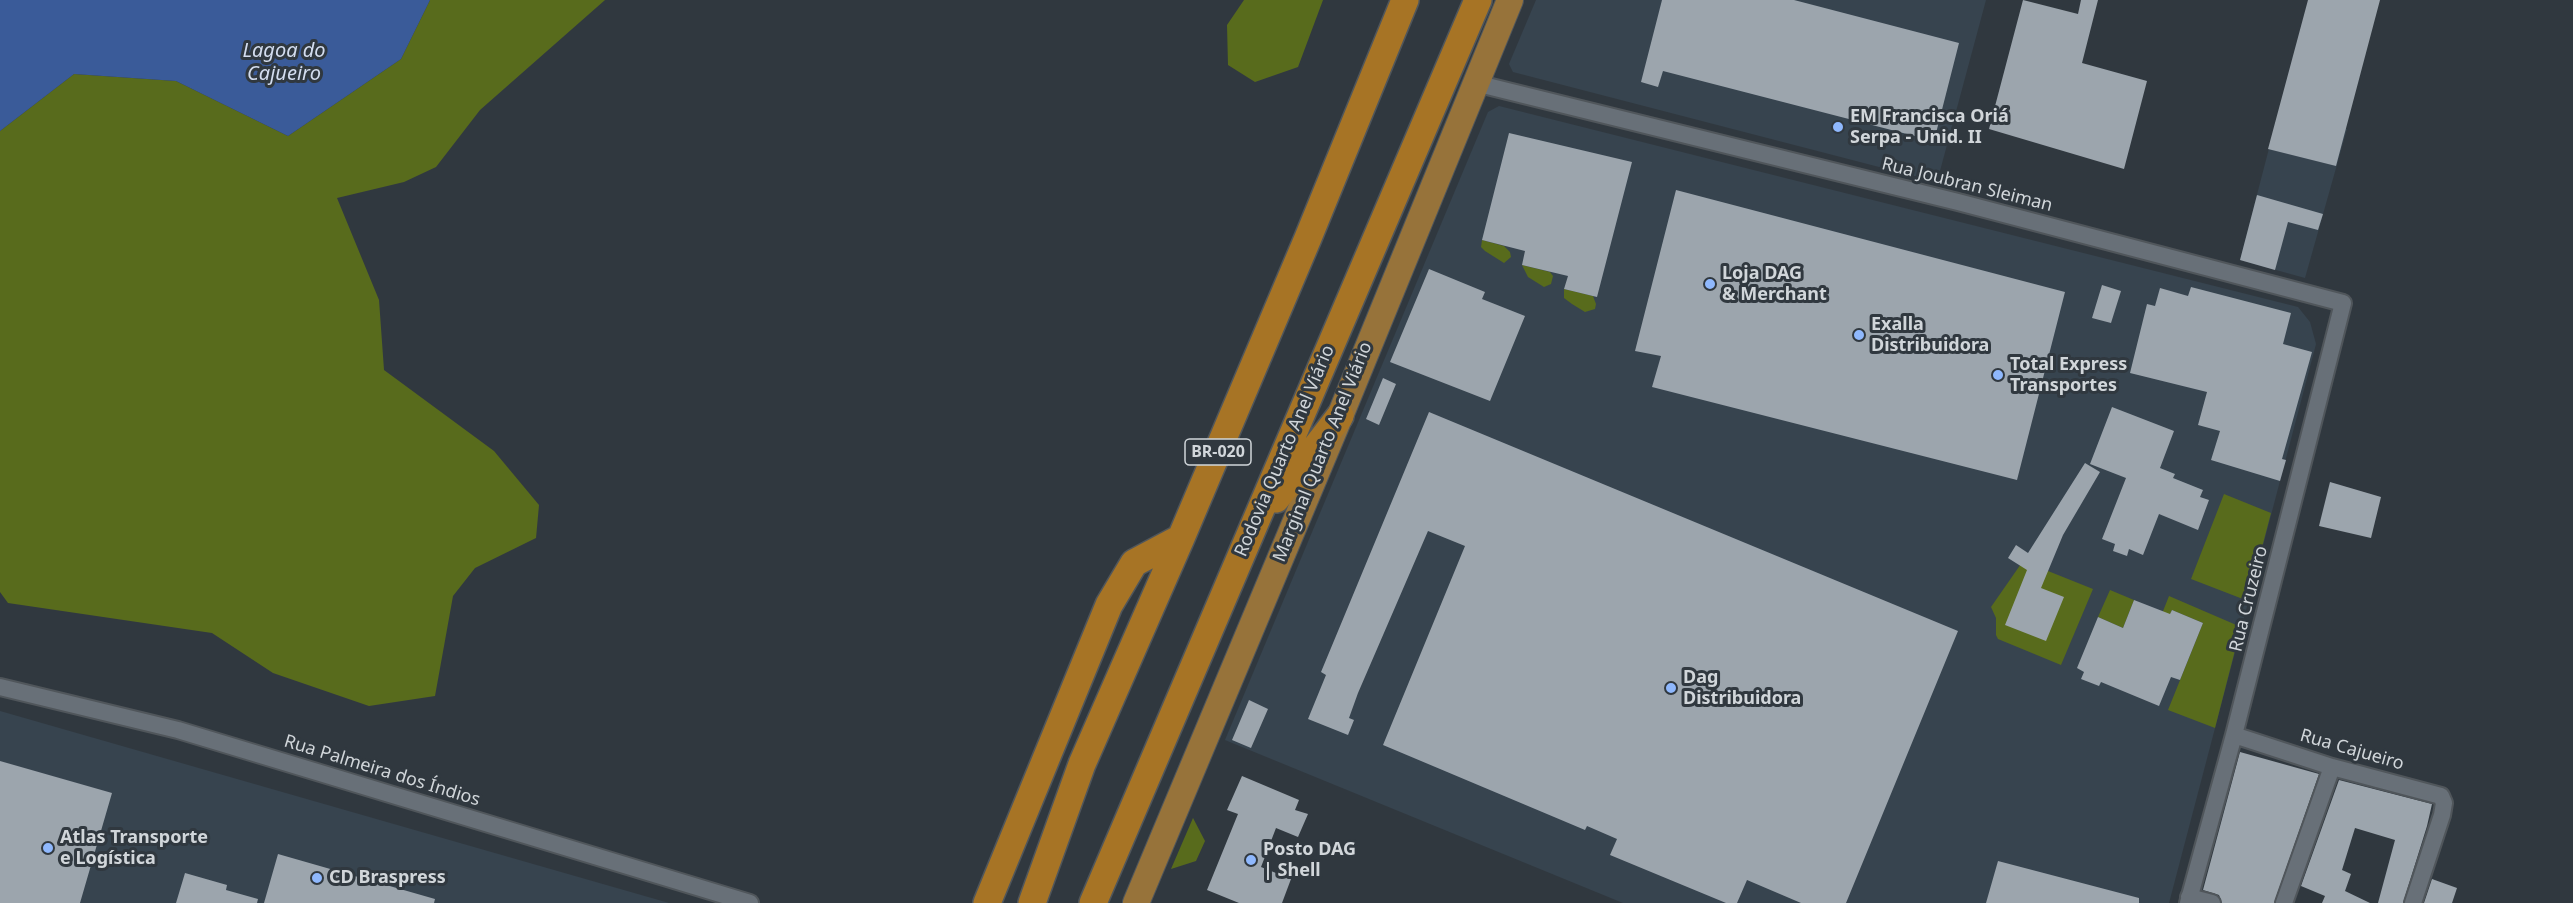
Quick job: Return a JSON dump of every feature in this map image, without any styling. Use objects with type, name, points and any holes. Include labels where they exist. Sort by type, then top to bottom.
[{"type":"highway","name":"BR-020","points":[[1032,903],[1082,764],[1308,238],[1405,0]]},
{"type":"highway","name":"Rodovia Quarto Anel Viário","points":[[1093,903],[1478,0]]},
{"type":"highway","points":[[1248,539],[1296,471],[1340,416]]},
{"type":"highway","points":[[987,903],[1109,605],[1134,563],[1181,538]]},
{"type":"main road","name":"Marginal Quarto Anel Viário","points":[[1136,903],[1340,416],[1510,0]]},
{"type":"street","name":"Rua Joubran Sleiman","points":[[1475,83],[1958,202],[2343,303]]},
{"type":"street","name":"Rua Cruzeiro","points":[[2188,900],[2234,735],[2343,303]]},
{"type":"street","name":"Rua Palmeira dos Índios","points":[[0,687],[178,730],[750,903]]},
{"type":"street","name":"Rua Cajueiro","points":[[2234,735],[2332,767],[2441,796],[2444,803],[2442,815],[2413,903]]},
{"type":"street","points":[[2284,903],[2332,767]]},
{"type":"street","points":[[2188,900],[2212,903]]},
{"type":"shaded area","name":"EM Francisca Oriá Serpa - Unid. II","points":[[1536,0],[1986,0],[1937,182],[1513,72],[1509,64]]},
{"type":"shaded area","points":[[1499,106],[2298,307],[2310,322],[2316,344],[2169,903],[1623,903],[1225,740],[1488,112]]},
{"type":"shaded area","points":[[2279,110],[2347,129],[2305,278],[2240,260]]},
{"type":"shaded area","points":[[0,711],[669,903],[0,903]]},
{"type":"green space","points":[[430,0],[605,0],[480,110],[436,167],[404,182],[337,198],[379,300],[384,370],[494,451],[539,505],[536,538],[475,568],[453,596],[435,696],[369,706],[273,673],[212,633],[8,603],[0,592],[0,131],[74,74],[176,81],[288,136],[401,59]]},
{"type":"green space","points":[[1244,0],[1323,0],[1298,67],[1255,82],[1228,65],[1227,25]]},
{"type":"green space","points":[[1482,240],[1504,246],[1510,252],[1511,257],[1504,263],[1481,247]]},
{"type":"green space","points":[[1522,265],[1550,272],[1553,276],[1551,284],[1544,287],[1528,277]]},
{"type":"green space","points":[[1564,289],[1593,296],[1595,309],[1585,312],[1572,304],[1564,298]]},
{"type":"green space","points":[[2224,494],[2271,513],[2248,601],[2191,579]]},
{"type":"green space","points":[[2023,561],[2093,589],[2061,665],[1998,639],[1996,635],[1996,618],[1991,607]]},
{"type":"green space","points":[[2110,590],[2134,600],[2123,628],[2098,617]]},
{"type":"green space","points":[[2169,596],[2241,627],[2215,728],[2168,710],[2203,623],[2172,610],[2150,662],[2152,639]]},
{"type":"green space","points":[[1193,818],[1205,841],[1196,861],[1171,869]]},
{"type":"water","name":"Lagoa do Cajueiro","points":[[0,0],[430,0],[401,59],[288,136],[176,81],[74,74],[0,131]]},
{"type":"building","points":[[1662,0],[1794,0],[1959,43],[1934,141],[1663,71],[1658,87],[1641,82]]},
{"type":"building","points":[[2023,0],[2078,14],[2081,0],[2098,0],[2082,63],[2147,81],[2124,169],[1989,129]]},
{"type":"building","points":[[2308,0],[2380,0],[2336,166],[2268,149]]},
{"type":"building","points":[[1509,133],[1632,162],[1597,297],[1564,289],[1568,276],[1522,265],[1525,251],[1482,240]]},
{"type":"building","points":[[1676,190],[2065,292],[2017,480],[1652,387],[1661,356],[1635,351]]},
{"type":"building","points":[[2257,195],[2323,214],[2318,230],[2288,222],[2275,270],[2240,260]]},
{"type":"building","points":[[1429,269],[1485,292],[1482,299],[1525,316],[1490,401],[1390,362]]},
{"type":"building","points":[[2102,285],[2121,291],[2111,323],[2092,318]]},
{"type":"building","points":[[2191,287],[2291,313],[2283,344],[2312,352],[2282,459],[2286,460],[2280,481],[2211,460],[2220,431],[2198,425],[2207,392],[2130,373],[2147,304],[2155,306],[2160,288],[2188,296]]},
{"type":"building","points":[[1383,378],[1396,384],[1379,425],[1366,419]]},
{"type":"building","points":[[2112,407],[2174,431],[2160,468],[2175,474],[2173,478],[2203,490],[2200,497],[2209,500],[2198,530],[2159,514],[2143,555],[2129,549],[2127,556],[2113,551],[2115,544],[2102,539],[2126,478],[2090,464]]},
{"type":"building","name":"Dag Distribuidora","points":[[1429,412],[1958,631],[1846,903],[1801,903],[1747,880],[1737,903],[1726,903],[1610,855],[1617,839],[1587,826],[1585,830],[1383,745],[1465,546],[1428,531],[1358,693],[1349,718],[1354,720],[1348,735],[1308,719],[1326,675],[1321,672]]},
{"type":"building","points":[[2085,463],[2100,472],[2063,535],[2041,588],[2064,597],[2046,641],[2005,625],[2027,570],[2008,558],[2016,545],[2028,553]]},
{"type":"building","points":[[2330,482],[2381,497],[2371,538],[2319,526]]},
{"type":"building","points":[[2134,600],[2170,614],[2172,610],[2203,623],[2180,680],[2171,677],[2159,706],[2101,682],[2099,686],[2081,679],[2084,672],[2077,668],[2098,617],[2123,628]]},
{"type":"building","points":[[1249,700],[1268,709],[1251,748],[1232,740]]},
{"type":"building","points":[[2240,752],[2319,774],[2274,903],[2222,903],[2219,895],[2203,890]]},
{"type":"building","name":"Atlas Transporte e Logística","points":[[0,761],[112,793],[80,903],[0,903]]},
{"type":"building","points":[[1242,776],[1299,800],[1295,810],[1308,814],[1298,837],[1276,828],[1261,867],[1291,879],[1282,903],[1239,903],[1207,890],[1238,814],[1227,810]]},
{"type":"building","points":[[2339,780],[2432,804],[2403,903],[2378,903],[2395,840],[2355,828],[2342,870],[2351,874],[2345,891],[2370,903],[2322,903],[2325,896],[2301,886]]},
{"type":"building","name":"CD Braspress","points":[[278,854],[435,899],[434,903],[264,903]]},
{"type":"building","points":[[1998,861],[2139,898],[2139,903],[1986,903]]},
{"type":"building","points":[[185,873],[227,885],[226,890],[258,899],[257,903],[176,903]]},
{"type":"building","points":[[2432,879],[2457,888],[2452,903],[2424,903]]},
{"type":"place","name":"EM Francisca Oriá Serpa - Unid. II","points":[[1838,127]]},
{"type":"place","name":"Loja DAG & Merchant","points":[[1710,284]]},
{"type":"place","name":"Exalla Distribuidora","points":[[1859,335]]},
{"type":"place","name":"Total Express Transportes","points":[[1998,375]]},
{"type":"place","name":"Dag Distribuidora","points":[[1671,688]]},
{"type":"place","name":"Atlas Transporte e Logística","points":[[48,848]]},
{"type":"place","name":"Posto DAG | Shell","points":[[1251,860]]},
{"type":"place","name":"CD Braspress","points":[[317,878]]}]
